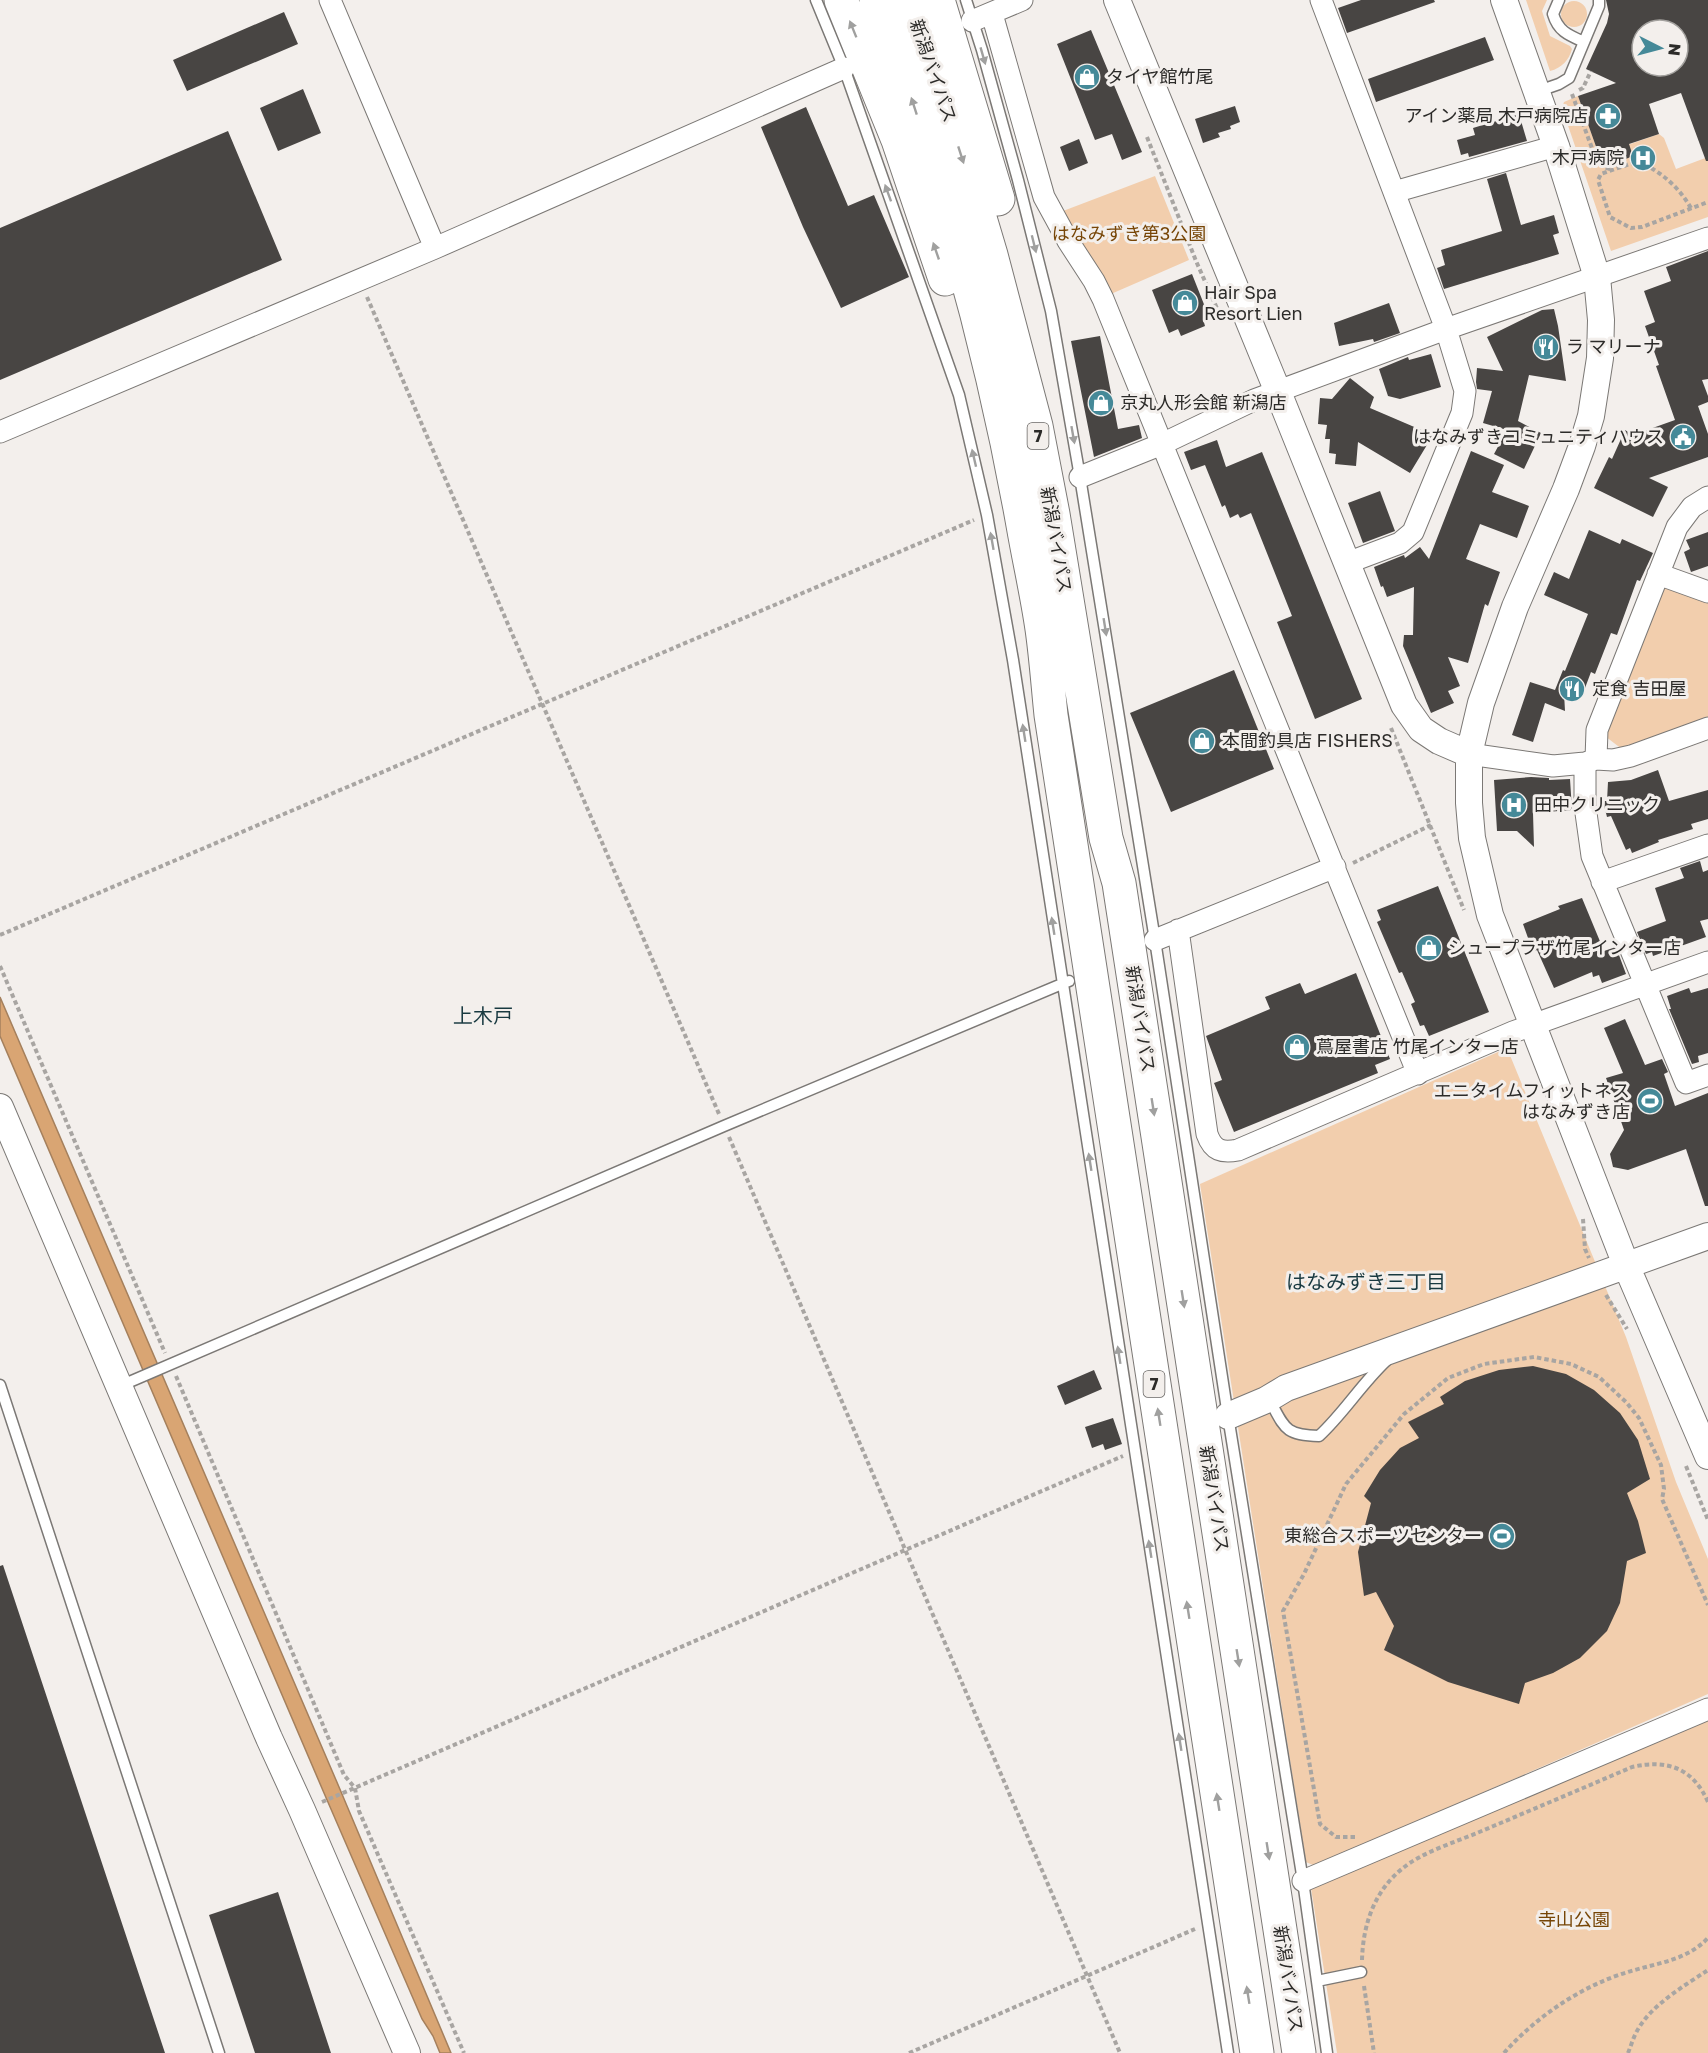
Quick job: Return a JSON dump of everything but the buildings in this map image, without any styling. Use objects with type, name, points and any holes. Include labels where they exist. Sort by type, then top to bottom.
[{"type":"highway","points":[[841,0],[898,140],[955,308],[992,447],[1027,630],[1051,715]]},
{"type":"highway","name":"新潟バイパス","points":[[876,0],[938,177],[962,262],[1004,424],[1042,627],[1051,715],[1257,2053]]},
{"type":"highway","name":"新潟バイパス","points":[[909,0],[992,255],[1036,426],[1053,514],[1106,838],[1119,883],[1299,2053]]},
{"type":"highway","points":[[938,0],[1020,277],[1056,434],[1122,834],[1119,883]]},
{"type":"street","points":[[330,0],[435,248]]},
{"type":"street","points":[[1022,0],[975,20],[1044,197],[1103,299],[1418,1074]]},
{"type":"street","points":[[1117,0],[1404,705],[1421,729],[1439,741],[1469,754],[1553,766],[1622,758],[1708,728]]},
{"type":"street","points":[[1321,0],[1446,329],[1465,391],[1462,413],[1413,532],[1400,543],[1347,563]]},
{"type":"street","points":[[1504,0],[1556,146],[1597,277],[1601,320],[1600,358],[1591,416],[1582,447],[1515,607],[1481,703],[1469,754],[1472,838],[1490,915],[1626,1265],[1708,1456]]},
{"type":"street","points":[[0,432],[435,248],[848,66]]},
{"type":"street","points":[[1394,192],[1556,146]]},
{"type":"street","points":[[1080,477],[1162,444],[1254,400],[1446,329],[1708,238]]},
{"type":"street","points":[[1708,497],[1692,507],[1677,527],[1658,574],[1597,730],[1586,806],[1592,856],[1686,1083],[1708,1075]]},
{"type":"street","points":[[1658,574],[1708,592]]},
{"type":"street","points":[[1602,882],[1708,845]]},
{"type":"street","points":[[1151,942],[1335,867]]},
{"type":"street","points":[[1178,930],[1207,1134],[1210,1144],[1227,1152],[1238,1150],[1533,1024],[1708,962]]},
{"type":"street","points":[[0,1107],[127,1383],[255,1706],[407,2053]]},
{"type":"street","points":[[1228,1416],[1269,1399],[1286,1388],[1708,1236]]},
{"type":"street","points":[[1303,1881],[1708,1709]]},
{"type":"lane","points":[[816,0],[848,66],[959,395],[987,515],[1066,982],[1135,1454],[1228,2053]]},
{"type":"lane","points":[[966,0],[975,20],[1050,311],[1080,477],[1151,942],[1303,1881],[1327,2053]]},
{"type":"lane","points":[[1559,0],[1553,14],[1556,24],[1562,32],[1584,42]]},
{"type":"lane","points":[[1536,92],[1569,78],[1599,6],[1599,0]]},
{"type":"lane","points":[[127,1383],[724,1126],[1066,982]]},
{"type":"lane","points":[[1269,1399],[1289,1431],[1298,1435],[1319,1436],[1332,1424],[1373,1373],[1402,1346]]},
{"type":"lane","points":[[0,1386],[219,2053]]},
{"type":"lane","points":[[1317,1981],[1361,1972]]},
{"type":"path","points":[[1572,94],[1596,159],[1604,167],[1612,170]]},
{"type":"path","points":[[1691,208],[1681,191],[1649,166],[1638,161],[1601,174],[1598,180],[1610,217],[1631,228],[1642,227],[1708,202]]},
{"type":"path","points":[[359,280],[1120,2053]]},
{"type":"path","points":[[0,935],[987,515]]},
{"type":"path","points":[[1335,867],[1348,865],[1431,825]]},
{"type":"path","points":[[0,966],[168,1366],[344,1775],[355,1788],[359,1811],[464,2053]]},
{"type":"path","points":[[1356,1837],[1336,1837],[1320,1824],[1284,1611],[1304,1575],[1346,1484],[1404,1414],[1448,1378],[1484,1364],[1534,1357],[1571,1364],[1599,1377],[1626,1401],[1639,1418],[1650,1440],[1661,1465],[1664,1489],[1662,1499],[1708,1605]]},
{"type":"path","points":[[320,1803],[1124,1455],[1135,1454]]},
{"type":"path","points":[[1374,2053],[1361,1972],[1363,1940],[1369,1913],[1386,1886],[1404,1867],[1436,1850],[1632,1767],[1645,1764],[1657,1763],[1679,1768],[1694,1780],[1708,1802]]},
{"type":"path","points":[[909,2053],[1209,1924]]},
{"type":"path","points":[[1504,2053],[1532,2025],[1558,2006],[1592,1987],[1627,1972],[1684,1956],[1708,1938]]},
{"type":"path","points":[[1628,2053],[1637,2030],[1658,2006],[1708,1970]]},
{"type":"green space","points":[[1526,0],[1547,0],[1542,11],[1550,36],[1572,49],[1564,63],[1554,70],[1550,71]]},
{"type":"green space","points":[[1574,1],[1584,4],[1587,14],[1584,24],[1574,27],[1564,24],[1561,14],[1564,4]]},
{"type":"green space","points":[[1578,96],[1599,155],[1659,134],[1664,138],[1676,169],[1708,157],[1708,217],[1611,251],[1562,108],[1564,102]]},
{"type":"green space","name":"はなみずき第3公園","points":[[1155,176],[1189,260],[1111,294],[1063,211]]},
{"type":"green space","points":[[1658,574],[1708,592],[1708,728],[1631,756],[1597,730]]},
{"type":"green space","points":[[1507,1048],[1626,1337],[1676,1482],[1708,1559],[1708,1694],[1315,1866],[1306,1862],[1200,1184]]},
{"type":"green space","name":"寺山公園","points":[[1708,1717],[1708,2053],[1337,2053],[1311,1888]]},
{"type":"shaded area","points":[[0,997],[451,2053],[440,2053],[422,2019],[0,1036]]},
{"type":"place","name":"タイヤ館竹尾","points":[[1087,77]]},
{"type":"place","name":"アイン薬局 木戸病院店","points":[[1608,116]]},
{"type":"place","name":"木戸病院","points":[[1643,158]]},
{"type":"place","name":"Hair Spa Resort Lien","points":[[1185,303]]},
{"type":"place","name":"ラ マリーナ","points":[[1546,347]]},
{"type":"place","name":"京丸人形会館 新潟店","points":[[1101,403]]},
{"type":"place","name":"はなみずきコミュニティハウス","points":[[1683,437]]},
{"type":"place","name":"定食 吉田屋","points":[[1572,689]]},
{"type":"place","name":"本間釣具店 FISHERS","points":[[1202,741]]},
{"type":"place","name":"田中クリニック","points":[[1514,805]]},
{"type":"place","name":"シュープラザ竹尾インター店","points":[[1429,948]]},
{"type":"place","name":"蔦屋書店 竹尾インター店","points":[[1297,1047]]},
{"type":"place","name":"エニタイムフィットネス はなみずき店","points":[[1650,1101]]},
{"type":"place","name":"東総合スポーツセンター","points":[[1502,1536]]},
{"type":"district","name":"上木戸","points":[[483,1016]]},
{"type":"district","name":"はなみずき三丁目","points":[[1366,1282]]}]
